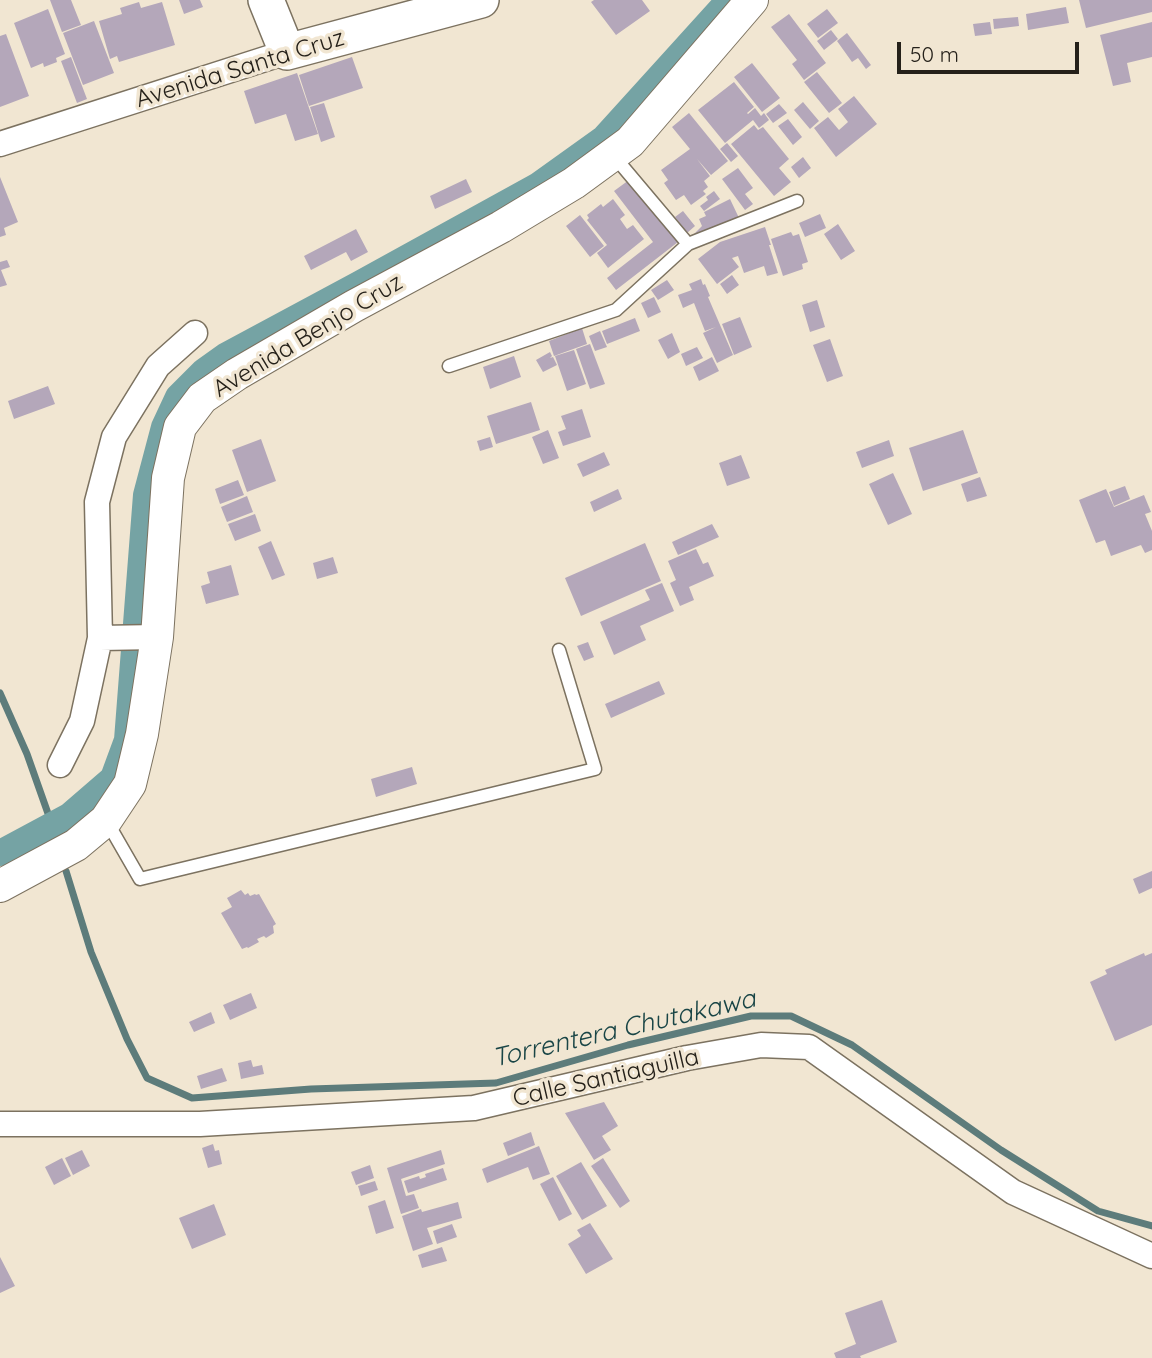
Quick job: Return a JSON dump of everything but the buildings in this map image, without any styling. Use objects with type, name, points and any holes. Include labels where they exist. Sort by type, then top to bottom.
[{"type":"main road","points":[[266,0],[287,52]]},
{"type":"main road","name":"Avenida Santa Cruz","points":[[287,52],[481,0]]},
{"type":"street","name":"Avenida Benjo Cruz","points":[[0,886],[76,845],[106,820],[130,784],[142,734],[168,478],[180,427],[202,398],[237,374],[354,306],[574,183],[630,142],[752,0]]},
{"type":"street","name":"Avenida Santa Cruz","points":[[0,144],[287,52]]},
{"type":"street","points":[[60,765],[82,721],[105,637],[97,502],[114,437],[158,366],[195,332]]},
{"type":"street","points":[[105,637],[152,637]]},
{"type":"street","name":"Calle Santiaguilla","points":[[0,1124],[200,1124],[474,1108],[687,1058],[761,1045],[809,1047],[1013,1192],[1152,1256]]},
{"type":"lane","points":[[612,155],[688,244]]},
{"type":"lane","points":[[449,366],[616,310],[688,244],[797,201]]},
{"type":"lane","points":[[106,820],[140,879],[595,769],[559,650]]},
{"type":"waterway","points":[[0,853],[69,816],[113,778],[127,740],[146,495],[164,427],[178,397],[204,371],[225,356],[537,186],[604,138],[729,0]]},
{"type":"waterway","name":"Torrentera Chutakawa","points":[[0,693],[27,754],[57,839]]},
{"type":"waterway","name":"Torrentera Chutakawa","points":[[66,871],[91,952],[127,1039],[147,1078],[192,1098],[311,1089],[496,1083],[628,1045],[751,1016],[791,1016],[852,1045],[1001,1150],[1098,1211],[1152,1226]]}]
